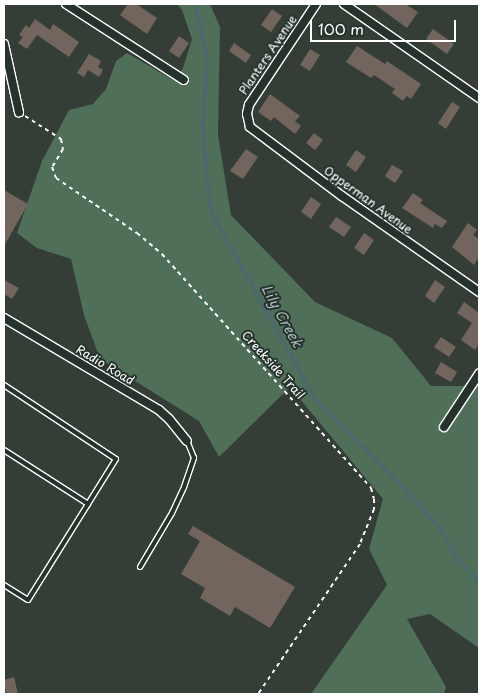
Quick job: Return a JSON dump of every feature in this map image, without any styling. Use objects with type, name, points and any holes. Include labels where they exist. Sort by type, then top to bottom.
[{"type":"street","points":[[66,4],[184,80]]},
{"type":"street","name":"Planters Avenue","points":[[248,121],[249,105],[316,4]]},
{"type":"street","points":[[344,4],[479,98]]},
{"type":"street","points":[[4,44],[19,112]]},
{"type":"street","name":"Opperman Avenue","points":[[248,121],[255,132],[479,292]]},
{"type":"street","name":"Radio Road","points":[[4,318],[158,410],[169,419],[187,441]]},
{"type":"street","points":[[444,427],[479,374]]},
{"type":"lane","points":[[4,385],[116,459],[28,600],[4,585]]},
{"type":"lane","points":[[140,567],[172,513],[184,487],[194,458],[187,441]]},
{"type":"lane","points":[[4,450],[88,504]]},
{"type":"path","name":"Creekside Trail","points":[[19,112],[61,139],[63,150],[52,167],[56,178],[136,233],[162,254],[371,488],[374,509],[360,544],[258,694]]},
{"type":"green space","points":[[177,4],[210,4],[220,27],[218,135],[231,215],[315,302],[392,338],[431,386],[479,386],[479,648],[430,614],[407,619],[446,687],[444,694],[311,694],[387,585],[369,549],[383,499],[290,387],[219,457],[199,421],[100,359],[84,315],[71,259],[37,248],[17,233],[42,161],[69,110],[93,104],[106,89],[116,61],[127,53],[175,81],[183,68],[192,39],[182,10]]},
{"type":"building","points":[[128,4],[136,4],[157,18],[147,34],[120,15]]},
{"type":"building","points":[[374,4],[405,4],[418,12],[407,28]]},
{"type":"building","points":[[272,9],[282,16],[271,32],[261,25]]},
{"type":"building","points":[[35,19],[50,30],[53,24],[79,42],[69,57],[37,35],[27,49],[18,43],[23,37],[19,35],[26,25],[29,28]]},
{"type":"building","points":[[433,29],[454,44],[447,54],[426,39]]},
{"type":"building","points":[[179,36],[189,43],[179,58],[169,51]]},
{"type":"building","points":[[234,43],[251,55],[246,63],[229,51]]},
{"type":"building","points":[[357,46],[385,64],[387,61],[421,84],[411,99],[407,96],[403,101],[392,93],[395,89],[374,75],[371,78],[346,62]]},
{"type":"building","points":[[310,49],[320,55],[310,71],[300,65]]},
{"type":"building","points":[[89,54],[101,61],[98,67],[103,70],[99,77],[88,70],[84,77],[77,73]]},
{"type":"building","points":[[270,94],[300,116],[295,121],[301,126],[295,134],[274,117],[271,121],[258,112]]},
{"type":"building","points":[[452,102],[460,107],[446,129],[438,123]]},
{"type":"building","points":[[314,133],[323,140],[315,150],[306,143]]},
{"type":"building","points":[[246,149],[258,157],[243,179],[230,171]]},
{"type":"building","points":[[356,150],[366,157],[356,172],[346,165]]},
{"type":"building","points":[[392,165],[403,171],[395,183],[385,176]]},
{"type":"building","points":[[4,190],[28,204],[4,246]]},
{"type":"building","points":[[413,193],[423,200],[420,203],[447,221],[442,228],[435,224],[433,228],[402,208]]},
{"type":"building","points":[[311,197],[321,204],[311,219],[301,212]]},
{"type":"building","points":[[336,217],[351,227],[344,237],[329,227]]},
{"type":"building","points":[[468,223],[477,230],[473,235],[479,239],[479,257],[474,265],[452,247]]},
{"type":"building","points":[[364,233],[374,240],[364,255],[354,248]]},
{"type":"building","points":[[4,280],[19,288],[12,299],[4,294]]},
{"type":"building","points":[[435,280],[445,287],[434,303],[425,296]]},
{"type":"building","points":[[464,302],[479,313],[479,344],[475,350],[461,340],[472,323],[457,313]]},
{"type":"building","points":[[441,337],[456,347],[449,357],[434,347]]},
{"type":"building","points":[[441,362],[457,372],[451,382],[435,373]]},
{"type":"building","points":[[193,526],[295,587],[270,628],[235,607],[230,616],[200,598],[205,588],[181,574],[200,541],[188,534]]},
{"type":"building","points":[[14,677],[18,694],[6,694],[4,680]]},
{"type":"waterway","name":"Lily Creek","points":[[195,4],[207,61],[202,126],[210,210],[314,398],[395,479],[441,529],[454,555],[479,582]]}]
